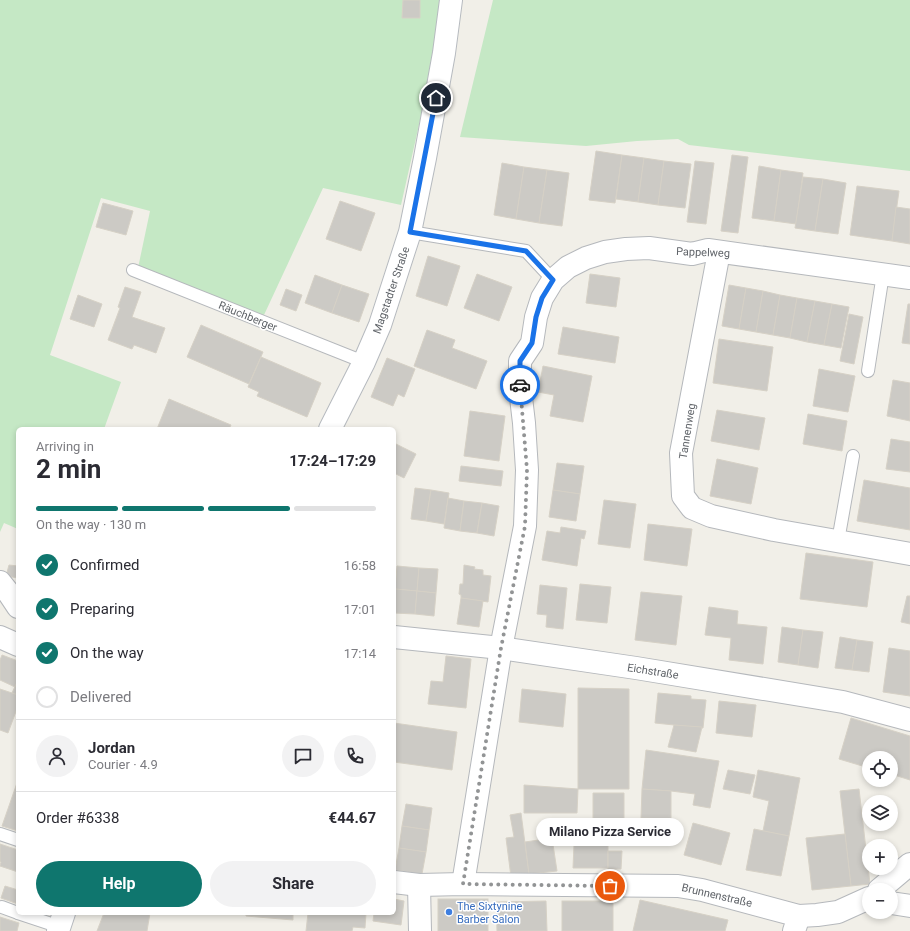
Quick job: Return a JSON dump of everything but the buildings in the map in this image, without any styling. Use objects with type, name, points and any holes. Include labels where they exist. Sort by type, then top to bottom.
[{"type":"street","name":"Magstadter Straße","points":[[331,427],[364,362],[380,325],[410,232],[431,128],[444,53],[451,0]]},
{"type":"street","name":"Pappelweg","points":[[463,884],[501,648],[525,526],[527,470],[520,389],[520,361],[532,343],[536,317],[542,298],[553,280],[568,267],[586,258],[605,252],[649,248],[692,254],[708,250],[910,278]]},
{"type":"street","name":"Tannenweg","points":[[719,252],[681,453],[683,496],[692,508],[711,516],[774,530],[910,554]]},
{"type":"street","points":[[0,582],[16,604]]},
{"type":"street","points":[[0,637],[16,644]]},
{"type":"street","name":"Eichstraße","points":[[396,637],[501,648],[608,663],[843,702],[910,720]]},
{"type":"street","name":"Brunnenstraße","points":[[888,883],[910,864]]},
{"type":"street","name":"Brunnenstraße","points":[[396,882],[420,885],[678,886],[702,890],[796,923],[817,915],[838,912],[862,901]]},
{"type":"street","points":[[420,885],[420,931]]},
{"type":"street","points":[[898,904],[910,906]]},
{"type":"lane","points":[[410,232],[526,251],[553,280]]},
{"type":"lane","name":"Räuchberger","points":[[133,270],[364,362]]},
{"type":"lane","points":[[868,371],[884,274]]},
{"type":"lane","points":[[838,541],[853,456]]},
{"type":"lane","points":[[0,834],[16,839]]},
{"type":"lane","points":[[2,907],[16,912]]},
{"type":"lane","points":[[26,915],[61,924]]},
{"type":"green space","points":[[0,0],[439,0],[438,40],[401,205],[323,188],[264,315],[138,268],[150,211],[101,198],[50,355],[121,382],[105,427],[16,427],[16,528],[4,523],[0,532]]},
{"type":"green space","points":[[493,0],[910,0],[910,171],[689,145],[678,139],[586,146],[460,137]]},
{"type":"way so far","points":[[520,385],[527,470],[525,526],[501,648],[463,884],[610,886]]},
{"type":"place","name":"Milano Pizza Service","points":[[610,886]]},
{"type":"place","name":"The Sixtynine Barber Salon","points":[[449,912]]},
{"type":"route","points":[[436,98],[410,232],[526,251],[553,280],[542,298],[536,317],[532,343],[520,361],[520,385]]}]
